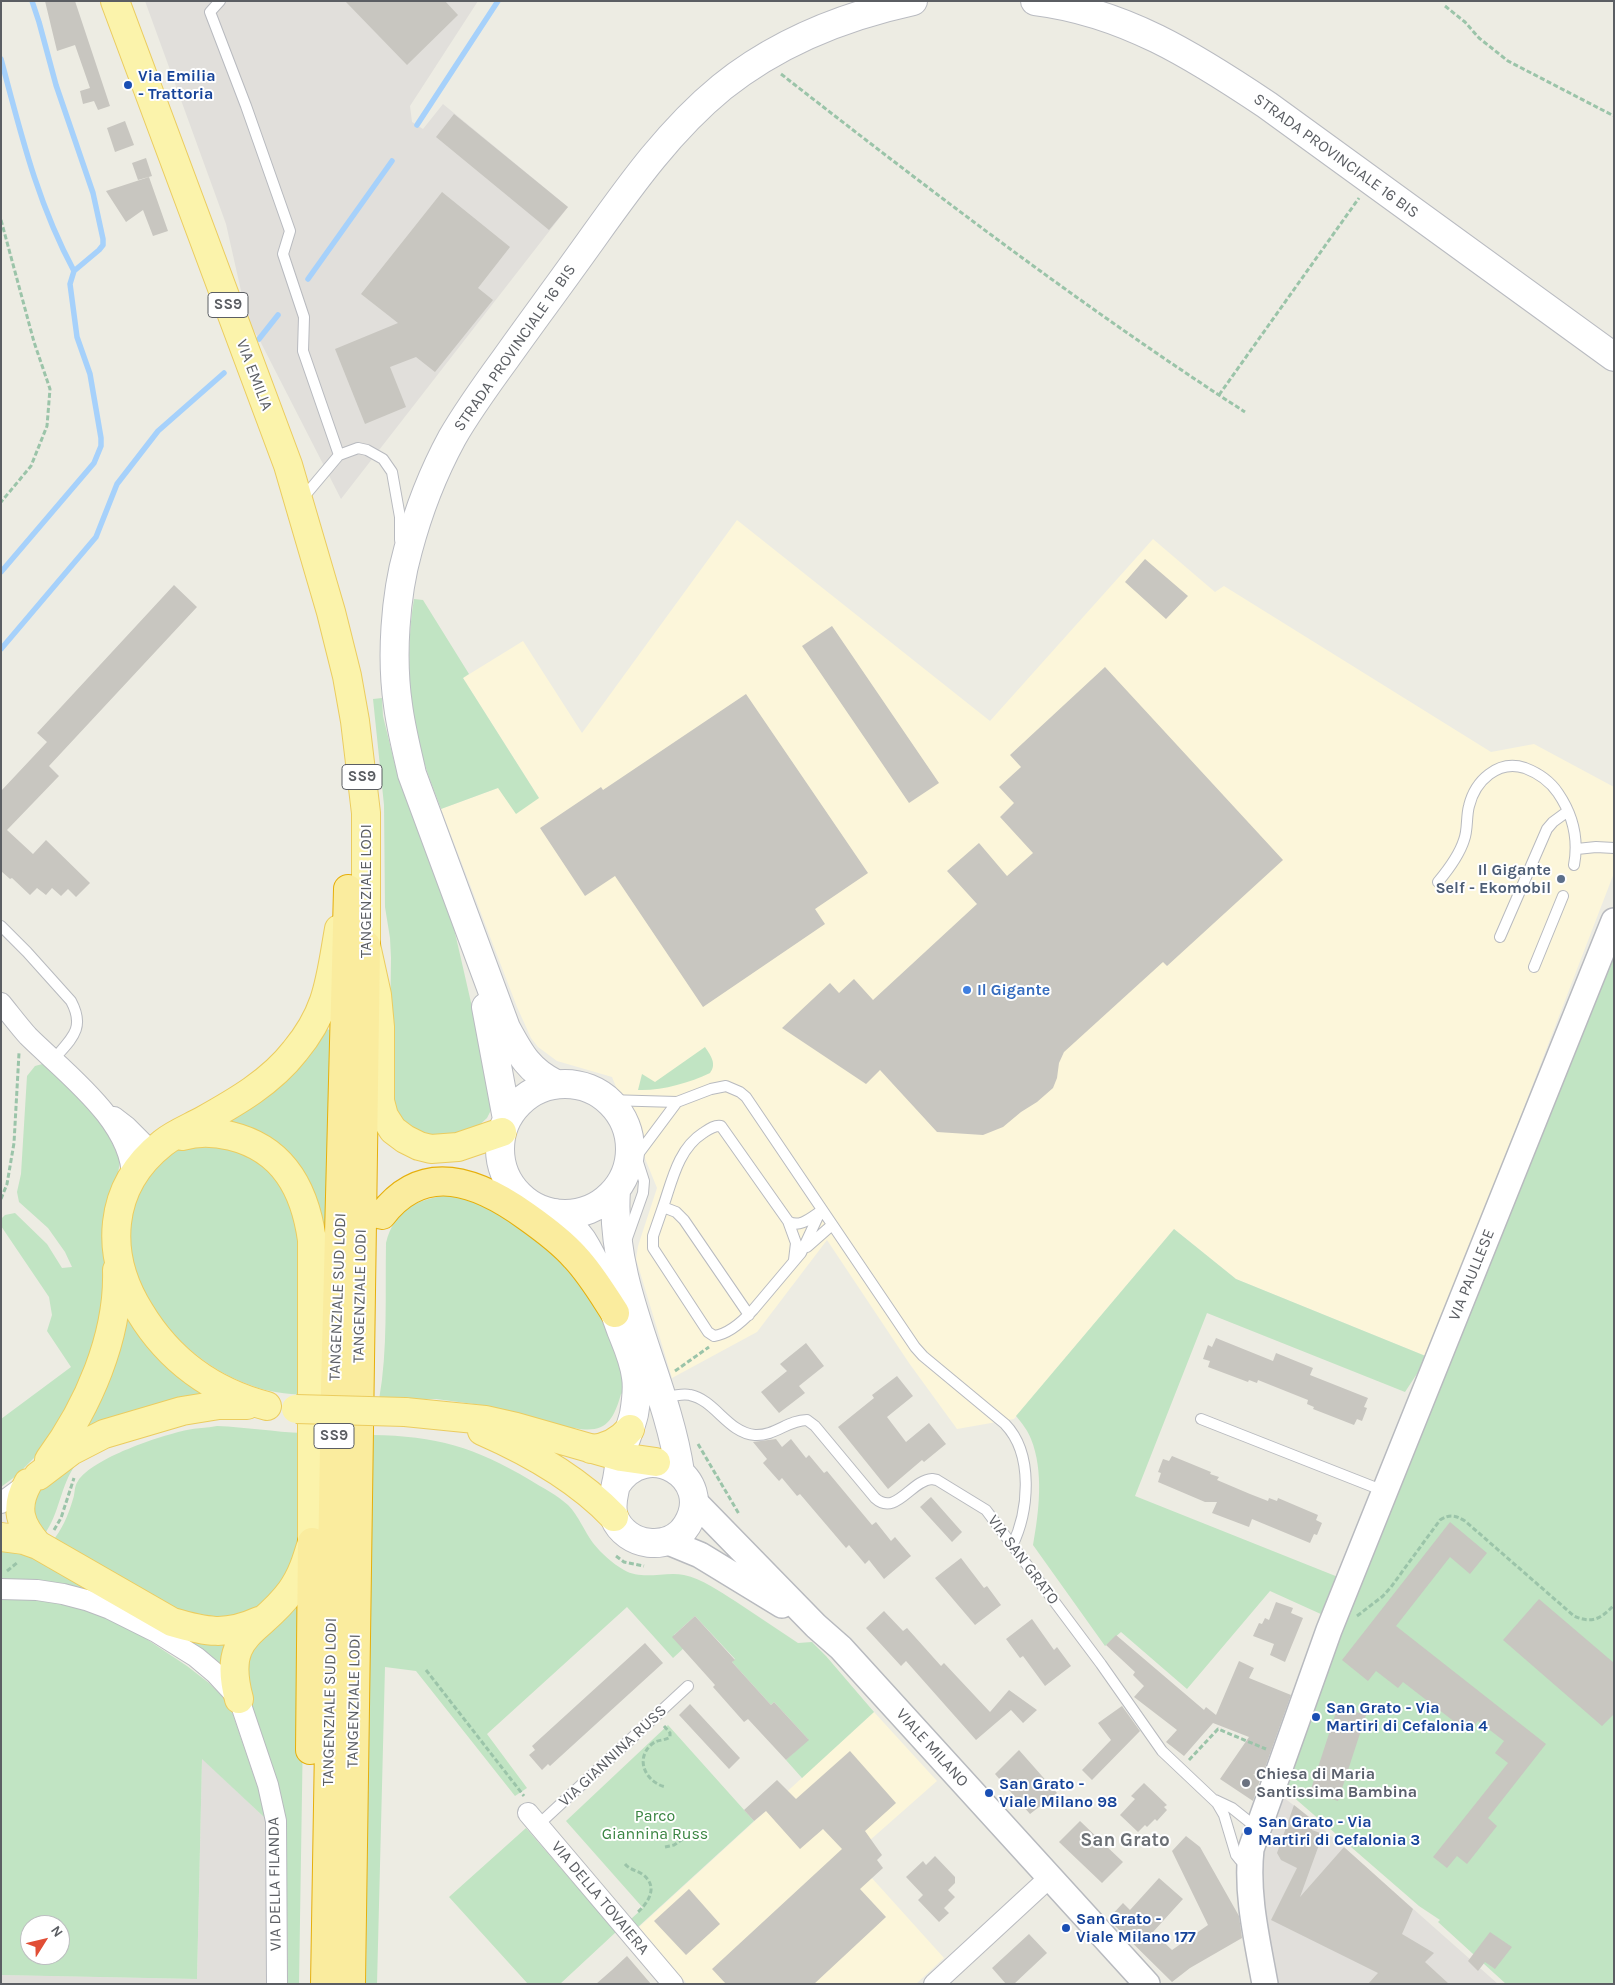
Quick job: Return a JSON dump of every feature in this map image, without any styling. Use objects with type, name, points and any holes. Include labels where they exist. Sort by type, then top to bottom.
[{"type":"highway","name":"TANGENZIALE SUD LODI","points":[[325,1984],[335,1398],[348,889]]},
{"type":"highway","name":"TANGENZIALE LODI","points":[[351,1984],[366,945]]},
{"type":"highway","points":[[360,1323],[372,1294],[379,1223],[385,1206],[396,1192],[409,1182],[426,1174],[450,1170],[470,1171],[510,1184]]},
{"type":"highway","points":[[382,1215],[401,1196],[417,1186],[433,1182],[448,1181],[466,1184],[489,1193],[517,1209],[550,1233],[575,1256],[592,1277],[615,1312]]},
{"type":"highway","points":[[312,1542],[307,1921],[314,1984]]},
{"type":"main road","name":"VIA EMILIA","points":[[115,1],[288,465],[331,612]]},
{"type":"main road","name":"STRADA PROVINCIALE 16 BIS","points":[[556,1084],[543,1078],[533,1070],[506,1028],[412,774],[397,703],[396,662],[396,627],[400,588],[407,551],[436,470],[453,437],[478,396],[632,184],[690,116],[723,87],[762,59],[806,35],[845,19],[913,1]]},
{"type":"main road","name":"STRADA PROVINCIALE 16 BIS","points":[[1035,1],[1084,10],[1129,25],[1174,46],[1213,68],[1267,105],[1614,358]]},
{"type":"main road","name":"TANGENZIALE SUD LODI","points":[[331,612],[349,800],[348,889]]},
{"type":"main road","name":"TANGENZIALE LODI","points":[[331,612],[355,720],[362,778],[366,845],[366,945]]},
{"type":"main road","points":[[38,1545],[23,1524],[20,1510],[22,1493],[70,1429],[85,1400],[99,1365],[115,1309],[116,1237],[119,1208],[132,1179],[140,1165],[158,1147],[216,1113],[264,1082],[280,1069],[307,1036],[317,1020],[329,987],[348,889]]},
{"type":"main road","name":"STRADA PROVINCIALE 16 BIS","points":[[474,942],[505,1126]]},
{"type":"main road","points":[[366,945],[377,995],[380,1026],[380,1101],[384,1116],[393,1130],[419,1146],[431,1149],[458,1147],[505,1126]]},
{"type":"main road","points":[[33,1479],[71,1450],[87,1442],[113,1432],[201,1407],[238,1404],[296,1409],[460,1416],[516,1427],[621,1457],[668,1467],[689,1485],[694,1500],[692,1513],[687,1525],[678,1535],[666,1542],[654,1544],[641,1542],[620,1528],[614,1516],[612,1504],[621,1457],[630,1430],[636,1401],[636,1377],[633,1362],[615,1312],[590,1253],[581,1239],[570,1226],[555,1214],[538,1208],[522,1198],[510,1184],[503,1168],[500,1150],[505,1126],[520,1102],[536,1090],[556,1084],[572,1084],[588,1088],[608,1100],[620,1114],[627,1162],[614,1214],[621,1264],[668,1397],[676,1446],[668,1467]]},
{"type":"main road","points":[[158,1147],[196,1132],[244,1139],[270,1153],[280,1163],[296,1184],[304,1200],[309,1219],[313,1260],[312,1542],[299,1580],[280,1605],[245,1635],[238,1646],[233,1666],[234,1683],[239,1700]]},
{"type":"main road","points":[[555,1214],[572,1214],[589,1210],[604,1202],[627,1162]]},
{"type":"main road","points":[[117,1254],[121,1272],[130,1295],[160,1341],[190,1369],[208,1382],[229,1394],[267,1406]]},
{"type":"main road","points":[[418,1413],[472,1426],[500,1438],[538,1459],[586,1490],[614,1516]]},
{"type":"main road","points":[[591,1449],[608,1446],[630,1430]]},
{"type":"main road","points":[[616,1485],[621,1477],[630,1469],[642,1464],[668,1467]]},
{"type":"main road","points":[[1,1537],[24,1540],[38,1545],[172,1622],[211,1631],[242,1629],[261,1621]]},
{"type":"street","name":"VIA PAULLESE","points":[[1265,1984],[1250,1904],[1249,1865],[1251,1849],[1329,1630],[1614,921]]},
{"type":"street","points":[[1,1003],[27,1034],[102,1108],[158,1147]]},
{"type":"street","points":[[102,1108],[126,1148],[131,1160],[132,1179]]},
{"type":"street","points":[[1,1503],[33,1479]]},
{"type":"street","points":[[694,1500],[816,1626]]},
{"type":"street","points":[[666,1542],[700,1555],[816,1626]]},
{"type":"street","points":[[1,1589],[37,1590],[63,1594],[86,1600],[117,1612],[156,1632],[196,1657],[216,1673],[239,1700]]},
{"type":"street","name":"VIALE MILANO","points":[[816,1626],[841,1648],[1146,1984]]},
{"type":"street","name":"VIA DELLA FILANDA","points":[[239,1700],[268,1785],[276,1821],[277,1984]]},
{"type":"street","name":"VIA DELLA TOVAIERA","points":[[533,1819],[673,1984]]},
{"type":"street","points":[[934,1984],[1049,1878]]},
{"type":"lane","points":[[220,1],[210,12],[246,106],[290,231],[283,254],[304,317],[303,351],[340,455]]},
{"type":"lane","points":[[300,502],[340,455],[358,448],[367,450],[383,459],[392,472],[400,517],[400,588]]},
{"type":"lane","points":[[1438,882],[1458,854],[1465,839],[1469,805],[1478,786],[1491,772],[1506,766],[1518,766],[1535,772],[1553,786],[1568,811],[1575,829],[1577,849],[1574,865]]},
{"type":"lane","points":[[1500,937],[1548,830],[1553,822],[1568,811]]},
{"type":"lane","points":[[1577,849],[1614,848]]},
{"type":"lane","points":[[1534,966],[1563,896]]},
{"type":"lane","points":[[1,926],[71,1001],[75,1009],[78,1025],[76,1032],[53,1060]]},
{"type":"lane","points":[[608,1100],[677,1102],[720,1087],[734,1088],[746,1097],[915,1347],[923,1356],[1005,1424],[1016,1437],[1024,1464],[1025,1491],[1021,1523],[1012,1546]]},
{"type":"lane","points":[[621,1264],[623,1248],[643,1193],[644,1181],[627,1162],[677,1102]]},
{"type":"lane","points":[[797,1257],[796,1243],[788,1221],[725,1130],[718,1125],[700,1135],[683,1153],[652,1236],[652,1248],[708,1332],[714,1336],[723,1334],[749,1315],[797,1257],[807,1243],[821,1210]]},
{"type":"lane","points":[[663,1208],[676,1212],[684,1220],[749,1315]]},
{"type":"lane","points":[[788,1221],[794,1224],[803,1222],[821,1210]]},
{"type":"lane","points":[[797,1257],[832,1225]]},
{"type":"lane","name":"VIA SAN GRATO","points":[[668,1397],[685,1394],[696,1397],[740,1430],[755,1435],[772,1433],[797,1421],[807,1420],[815,1426],[878,1501],[883,1503],[894,1503],[923,1480],[932,1479],[937,1480],[983,1507],[1101,1664],[1162,1751],[1212,1798],[1224,1815],[1236,1855],[1249,1865]]},
{"type":"lane","points":[[1201,1419],[1385,1491]]},
{"type":"lane","name":"VIA GIANNINA RUSS","points":[[533,1819],[688,1686]]},
{"type":"lane","name":"VIA SAN GRATO","points":[[1212,1798],[1232,1808],[1258,1829]]},
{"type":"path","points":[[1445,6],[1466,22],[1479,38],[1508,61],[1614,116]]},
{"type":"path","points":[[762,59],[910,174],[1057,284],[1245,412]]},
{"type":"path","points":[[1219,395],[1372,181]]},
{"type":"path","points":[[1,220],[34,342],[50,389],[47,426],[31,466],[1,502]]},
{"type":"path","points":[[1,1199],[7,1184],[14,1143],[18,1057],[20,1045],[27,1034]]},
{"type":"path","points":[[668,1397],[668,1376],[711,1346],[714,1336]]},
{"type":"path","points":[[698,1443],[740,1517]]},
{"type":"path","points":[[1,1576],[48,1538],[61,1518],[70,1489],[78,1474]]},
{"type":"path","points":[[1329,1630],[1360,1615],[1383,1596],[1440,1520],[1447,1516],[1455,1515],[1465,1521],[1574,1616],[1585,1621],[1596,1619],[1614,1605]]},
{"type":"path","points":[[426,1670],[523,1795],[533,1819]]},
{"type":"path","points":[[655,1716],[668,1730],[670,1737],[651,1745],[644,1754],[643,1765],[644,1771],[652,1781],[666,1786]]},
{"type":"path","points":[[1181,1770],[1218,1730],[1283,1757]]},
{"type":"path","points":[[665,1847],[674,1845],[683,1839]]},
{"type":"path","points":[[624,1926],[648,1903],[652,1892],[646,1878],[625,1864]]},
{"type":"shaded area","points":[[145,1],[478,1],[410,106],[412,122],[423,129],[443,104],[568,207],[341,499],[259,339],[248,322],[226,224]]},
{"type":"shaded area","points":[[737,520],[990,721],[1153,539],[1215,592],[1224,586],[1491,752],[1534,744],[1614,787],[1614,873],[1428,1357],[1236,1279],[1174,1229],[1014,1419],[957,1429],[909,1363],[827,1240],[757,1332],[672,1378],[636,1259],[638,1246],[657,1188],[612,1077],[557,1061],[538,1047],[531,1038],[517,1007],[441,809],[498,788],[539,798],[463,678],[523,641],[582,733]]},
{"type":"shaded area","points":[[874,1712],[937,1781],[852,1856],[944,1958],[916,1984],[687,1984],[639,1927]]},
{"type":"shaded area","points":[[202,1758],[287,1839],[288,1984],[1,1984],[1,1975],[197,1979]]},
{"type":"shaded area","points":[[1274,1790],[1314,1821],[1498,1984],[1267,1984],[1253,1903]]},
{"type":"green space","points":[[414,599],[423,600],[469,674],[463,678],[539,798],[516,814],[498,788],[441,809],[423,758],[413,714],[409,656]]},
{"type":"green space","points":[[382,698],[383,716],[395,765],[450,911],[492,1094],[492,1108],[487,1118],[475,1129],[439,1139],[403,1127],[389,1102],[391,958],[385,907],[384,805],[373,699]]},
{"type":"green space","points":[[1614,948],[1614,1984],[1506,1984],[1438,1922],[1440,1920],[1419,1906],[1283,1788],[1349,1597]]},
{"type":"green space","points":[[323,1028],[330,1030],[326,1232],[320,1232],[316,1209],[222,1119]]},
{"type":"green space","points":[[705,1047],[713,1063],[710,1073],[675,1086],[638,1090],[642,1074],[655,1082]]},
{"type":"green space","points":[[46,1063],[96,1113],[120,1161],[116,1186],[109,1292],[82,1383],[41,1451],[16,1476],[1,1487],[1,1419],[71,1367],[47,1331],[52,1315],[49,1297],[1,1226],[1,1219],[5,1215],[15,1213],[47,1244],[62,1268],[72,1267],[65,1252],[48,1228],[19,1202],[17,1192],[21,1174],[27,1076],[35,1066]]},
{"type":"green space","points":[[224,1144],[261,1158],[300,1214],[305,1395],[277,1392],[250,1385],[231,1377],[194,1353],[177,1338],[149,1303],[139,1284],[132,1264],[129,1245],[131,1217],[137,1199],[149,1177],[159,1164],[179,1150],[195,1145]]},
{"type":"green space","points":[[451,1195],[469,1199],[492,1209],[560,1257],[596,1303],[617,1349],[625,1392],[621,1394],[615,1412],[606,1424],[593,1429],[574,1428],[570,1434],[481,1405],[436,1399],[379,1400],[385,1342],[386,1243],[395,1222],[409,1208],[428,1199]]},
{"type":"green space","points":[[1174,1229],[1236,1279],[1428,1357],[1405,1392],[1207,1313],[1135,1496],[1338,1577],[1323,1615],[1270,1591],[1187,1689],[1121,1632],[1105,1646],[1033,1545],[1039,1492],[1038,1464],[1030,1436],[1016,1416]]},
{"type":"green space","points":[[122,1308],[215,1399],[79,1438]]},
{"type":"green space","points":[[217,1426],[303,1433],[300,1561],[258,1609],[222,1619],[187,1617],[51,1543],[67,1517],[77,1483],[86,1472],[97,1464],[128,1449],[160,1437],[187,1430]]},
{"type":"green space","points":[[372,1435],[416,1438],[454,1445],[491,1459],[510,1469],[550,1492],[568,1505],[596,1547],[624,1570],[639,1575],[677,1574],[697,1579],[723,1593],[798,1643],[812,1642],[874,1712],[802,1778],[786,1760],[808,1739],[774,1702],[771,1705],[732,1662],[735,1659],[695,1616],[674,1635],[685,1647],[673,1658],[627,1607],[487,1734],[527,1788],[515,1796],[416,1671],[385,1667],[377,1984],[366,1984]]},
{"type":"green space","points":[[76,1464],[66,1481],[54,1518],[44,1535],[34,1520],[33,1505],[39,1492],[49,1479]]},
{"type":"green space","points":[[1,1548],[30,1553],[92,1589],[90,1592],[37,1582],[1,1579]]},
{"type":"green space","points":[[1,1597],[47,1600],[72,1606],[133,1630],[187,1666],[209,1683],[229,1703],[260,1794],[265,1818],[202,1759],[197,1979],[1,1975]]},
{"type":"green space","points":[[299,1600],[305,1601],[299,1984],[288,1984],[286,1819],[278,1783],[246,1694],[243,1679],[251,1643]]},
{"type":"green space","points":[[185,1636],[227,1638],[221,1665],[186,1641]]},
{"type":"green space","name":"Parco Giannina Russ","points":[[668,1725],[754,1821],[638,1927],[631,1919],[643,1908],[566,1821]]},
{"type":"green space","points":[[526,1828],[616,1932],[560,1984],[528,1984],[449,1897]]},
{"type":"building","points":[[45,1],[75,1],[110,106],[98,110],[94,101],[83,104],[80,91],[90,88],[75,45],[57,51]]},
{"type":"building","points":[[345,1],[445,1],[458,15],[407,65]]},
{"type":"building","points":[[454,114],[568,207],[549,230],[436,137]]},
{"type":"building","points":[[125,121],[134,145],[115,152],[107,128]]},
{"type":"building","points":[[146,158],[152,176],[138,180],[132,163]]},
{"type":"building","points":[[149,177],[168,231],[153,236],[143,210],[126,222],[106,191]]},
{"type":"building","points":[[442,192],[510,247],[478,288],[493,300],[435,372],[416,357],[390,367],[406,407],[365,424],[335,349],[398,323],[361,294]]},
{"type":"building","points":[[1145,559],[1188,596],[1166,619],[1125,582]]},
{"type":"building","points":[[174,585],[197,607],[49,766],[59,776],[7,830],[33,854],[46,840],[90,883],[76,897],[68,889],[61,896],[52,888],[46,895],[37,888],[30,895],[12,878],[10,879],[1,871],[1,791],[47,742],[37,733]]},
{"type":"building","points":[[832,626],[939,783],[909,803],[802,646]]},
{"type":"building","points":[[1105,667],[1283,860],[1167,966],[1163,962],[1064,1052],[1059,1063],[1057,1078],[1053,1088],[1037,1102],[1003,1127],[983,1135],[937,1132],[880,1070],[866,1084],[782,1028],[830,983],[839,993],[854,979],[873,1000],[977,904],[947,871],[979,843],[1007,876],[1033,853],[1000,817],[1014,803],[999,787],[1021,767],[1010,755]]},
{"type":"building","points":[[746,694],[868,873],[815,909],[825,924],[703,1007],[615,876],[585,896],[540,828],[601,787],[603,790]]},
{"type":"building","points":[[1216,1338],[1273,1361],[1276,1353],[1313,1368],[1310,1375],[1368,1398],[1364,1407],[1367,1408],[1362,1421],[1357,1419],[1354,1425],[1313,1409],[1314,1407],[1307,1404],[1308,1400],[1258,1380],[1257,1383],[1249,1380],[1248,1382],[1208,1367],[1210,1361],[1203,1359],[1208,1345],[1212,1347]]},
{"type":"building","points":[[806,1343],[824,1366],[799,1386],[805,1393],[779,1413],[761,1392],[787,1371],[780,1364]]},
{"type":"building","points":[[897,1376],[913,1396],[887,1417],[906,1442],[929,1423],[946,1444],[924,1462],[922,1460],[888,1489],[838,1427],[874,1398],[872,1395]]},
{"type":"building","points":[[776,1439],[782,1447],[791,1439],[806,1458],[809,1455],[824,1473],[827,1471],[872,1525],[876,1522],[891,1541],[895,1537],[911,1556],[884,1579],[869,1560],[865,1564],[849,1545],[846,1548],[800,1494],[797,1496],[782,1478],[779,1481],[763,1463],[767,1459],[753,1442]]},
{"type":"building","points":[[1172,1456],[1211,1472],[1210,1474],[1219,1477],[1217,1480],[1250,1494],[1268,1501],[1269,1498],[1277,1501],[1278,1498],[1318,1515],[1316,1520],[1322,1523],[1317,1535],[1314,1534],[1310,1543],[1252,1519],[1249,1527],[1212,1513],[1217,1502],[1205,1502],[1158,1482],[1161,1473],[1158,1472],[1163,1459],[1169,1461]]},
{"type":"building","points":[[931,1497],[962,1532],[952,1542],[920,1507]]},
{"type":"building","points":[[1450,1522],[1487,1553],[1470,1574],[1450,1557],[1396,1626],[1546,1744],[1488,1818],[1497,1826],[1467,1864],[1457,1856],[1447,1868],[1433,1857],[1508,1763],[1495,1753],[1504,1741],[1478,1721],[1469,1733],[1403,1682],[1398,1688],[1376,1671],[1368,1681],[1342,1660]]},
{"type":"building","points":[[961,1558],[984,1588],[987,1586],[1001,1605],[975,1625],[935,1578]]},
{"type":"building","points":[[1539,1599],[1614,1663],[1614,1714],[1602,1726],[1503,1640]]},
{"type":"building","points":[[1276,1602],[1293,1608],[1291,1613],[1303,1618],[1285,1662],[1270,1655],[1274,1644],[1253,1636],[1259,1623],[1262,1624],[1265,1618],[1269,1620]]},
{"type":"building","points":[[884,1611],[903,1631],[907,1628],[941,1666],[944,1663],[990,1712],[1009,1690],[1037,1710],[1023,1723],[1011,1710],[976,1740],[906,1661],[901,1666],[866,1628]]},
{"type":"building","points":[[695,1616],[735,1660],[732,1662],[771,1705],[774,1702],[809,1740],[786,1760],[748,1719],[744,1722],[713,1687],[715,1685],[672,1637]]},
{"type":"building","points":[[1032,1619],[1054,1650],[1057,1647],[1071,1666],[1045,1686],[1023,1656],[1020,1658],[1006,1639]]},
{"type":"building","points":[[1116,1635],[1204,1710],[1206,1707],[1216,1715],[1239,1661],[1254,1668],[1249,1678],[1291,1695],[1262,1776],[1253,1774],[1260,1780],[1253,1801],[1220,1779],[1249,1737],[1213,1723],[1184,1756],[1166,1742],[1177,1730],[1134,1697],[1144,1686],[1133,1675],[1135,1672],[1106,1645]]},
{"type":"building","points":[[645,1643],[663,1663],[550,1766],[548,1764],[542,1770],[529,1755],[535,1750],[532,1746]]},
{"type":"building","points":[[690,1704],[740,1758],[729,1769],[679,1715]]},
{"type":"building","points":[[1122,1706],[1140,1731],[1092,1780],[1082,1770],[1111,1740],[1098,1723]]},
{"type":"building","points":[[1338,1706],[1366,1715],[1338,1801],[1310,1792]]},
{"type":"building","points":[[1019,1750],[1057,1793],[1030,1814],[995,1774]]},
{"type":"building","points":[[850,1751],[896,1803],[865,1831],[882,1855],[877,1860],[883,1868],[860,1889],[886,1917],[814,1984],[726,1984],[712,1969],[842,1849],[823,1829],[800,1849],[766,1811],[754,1821],[744,1810],[777,1780],[796,1799]]},
{"type":"building","points":[[1144,1783],[1167,1805],[1164,1807],[1167,1810],[1157,1821],[1155,1819],[1138,1832],[1120,1815],[1135,1799],[1131,1796]]},
{"type":"building","points":[[1294,1805],[1314,1821],[1312,1830],[1323,1834],[1300,1897],[1344,1847],[1413,1909],[1402,1934],[1434,1953],[1425,1962],[1449,1984],[1368,1984],[1378,1973],[1271,1920],[1297,1868],[1281,1860],[1277,1853]]},
{"type":"building","points":[[1080,1821],[1123,1862],[1102,1883],[1059,1842]]},
{"type":"building","points":[[1186,1836],[1200,1847],[1239,1916],[1242,1938],[1190,1968],[1172,1982],[1108,1919],[1123,1903],[1130,1910],[1159,1878],[1183,1899],[1153,1932],[1172,1950],[1208,1925],[1172,1851]]},
{"type":"building","points":[[935,1856],[955,1877],[955,1883],[948,1890],[955,1897],[944,1908],[949,1913],[939,1922],[918,1900],[923,1895],[906,1877],[923,1861],[926,1865]]},
{"type":"building","points":[[689,1889],[720,1924],[686,1955],[654,1921]]},
{"type":"building","points":[[1490,1932],[1512,1947],[1495,1969],[1485,1962],[1478,1971],[1468,1961]]},
{"type":"building","points":[[1029,1934],[1047,1953],[1014,1984],[1006,1984],[992,1968]]},
{"type":"building","points":[[627,1956],[651,1984],[596,1984],[612,1970]]},
{"type":"waterway","points":[[1,572],[94,463],[101,446],[90,374],[77,337],[70,284],[74,271],[99,250],[103,245],[103,239],[93,193],[56,85],[32,1]]},
{"type":"waterway","points":[[417,125],[498,1]]},
{"type":"waterway","points":[[1,59],[31,167],[50,219],[74,271]]},
{"type":"waterway","points":[[308,279],[392,161]]},
{"type":"waterway","points":[[259,339],[278,315]]},
{"type":"waterway","points":[[1,649],[96,537],[117,484],[158,431],[224,373]]},
{"type":"place","name":"Via Emilia - Trattoria","points":[[128,85]]},
{"type":"place","name":"Il Gigante Self - Ekomobil","points":[[1561,879]]},
{"type":"place","name":"Il Gigante","points":[[967,990]]},
{"type":"place","name":"San Grato - Via Martiri di Cefalonia 4","points":[[1316,1717]]},
{"type":"place","name":"Chiesa di Maria Santissima Bambina","points":[[1246,1783]]},
{"type":"place","name":"San Grato - Viale Milano 98","points":[[989,1793]]},
{"type":"place","name":"San Grato - Via Martiri di Cefalonia 3","points":[[1248,1831]]},
{"type":"place","name":"San Grato - Viale Milano 177","points":[[1066,1928]]},
{"type":"district","name":"San Grato","points":[[1125,1841]]}]
